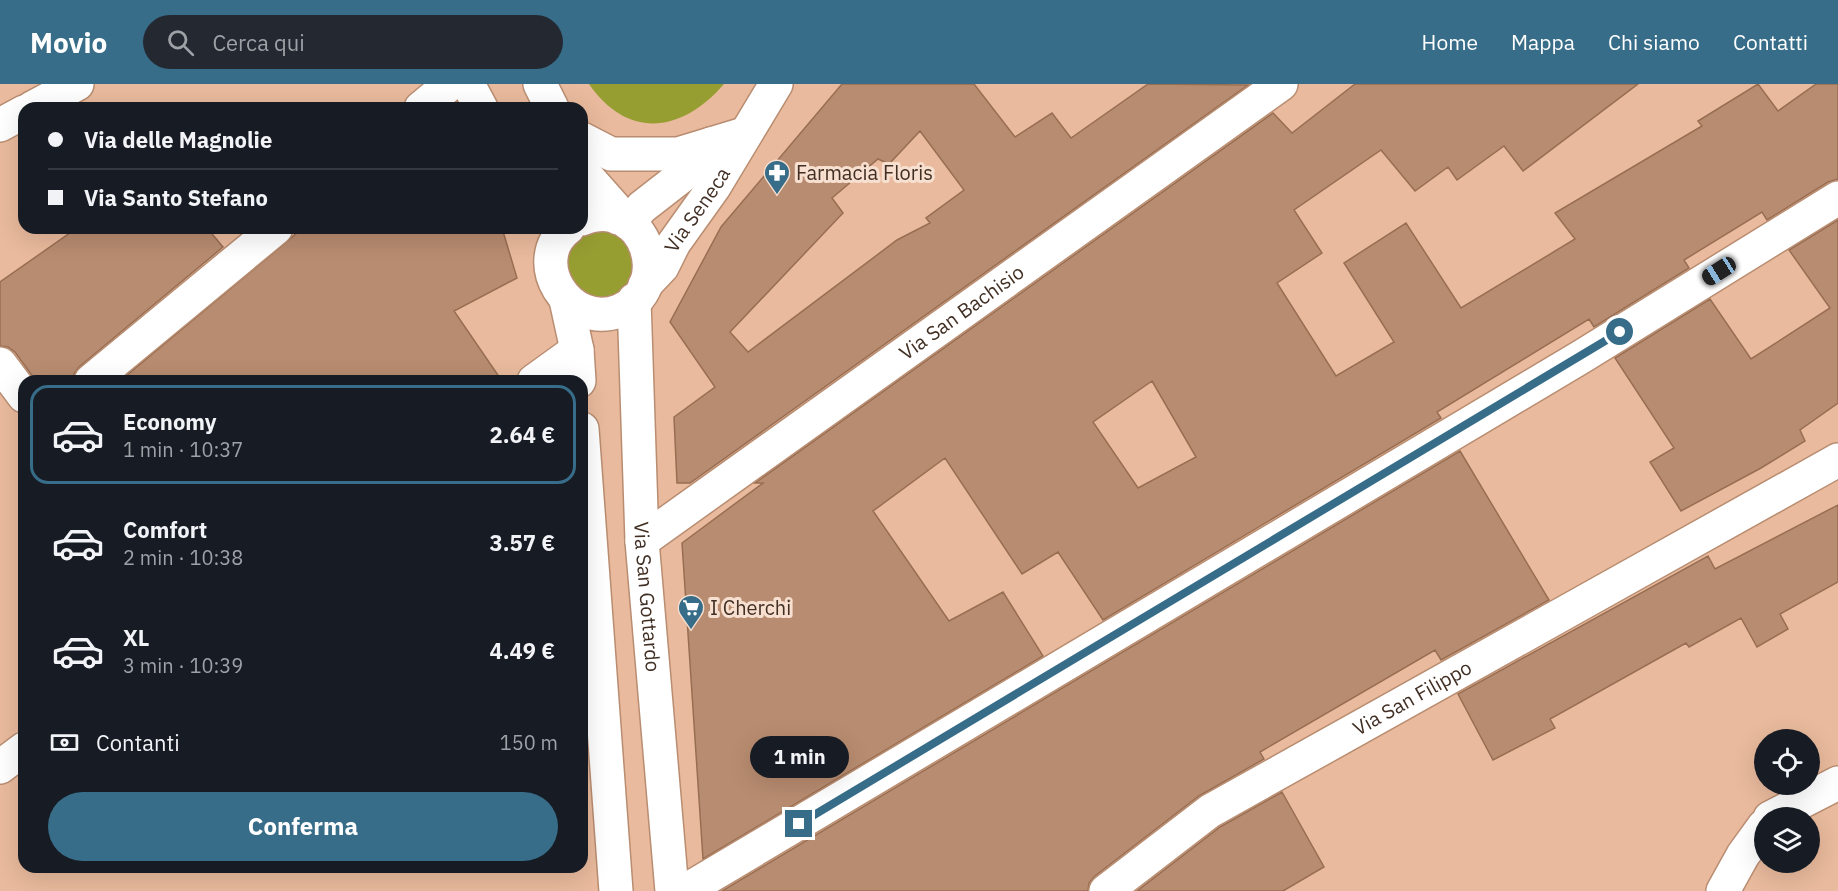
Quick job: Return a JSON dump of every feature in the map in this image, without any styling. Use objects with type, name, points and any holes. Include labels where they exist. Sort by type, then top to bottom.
[{"type":"street","points":[[43,102],[77,84]]},
{"type":"street","points":[[428,102],[450,84]]},
{"type":"street","points":[[468,84],[478,102]]},
{"type":"street","points":[[540,84],[549,102]]},
{"type":"street","name":"Via Seneca","points":[[640,293],[662,267],[674,243],[714,187],[776,84]]},
{"type":"street","name":"Via San Bachisio","points":[[642,541],[1281,84]]},
{"type":"street","points":[[0,125],[18,115]]},
{"type":"street","name":"Via Seneca","points":[[588,142],[611,154],[678,154],[744,134]]},
{"type":"street","name":"Via Seneca","points":[[623,221],[687,172],[711,144]]},
{"type":"street","points":[[588,178],[614,207],[623,221]]},
{"type":"street","points":[[685,891],[1581,357],[1838,198]]},
{"type":"street","points":[[588,218],[603,215],[623,221]]},
{"type":"street","name":"Via San Gottardo","points":[[623,221],[641,234],[647,247],[650,266],[640,293],[642,541],[672,891]]},
{"type":"street","points":[[98,375],[269,234]]},
{"type":"street","points":[[552,375],[578,366],[566,300],[551,272],[551,257],[557,234]]},
{"type":"street","points":[[566,300],[582,310],[601,314],[619,310],[640,293]]},
{"type":"street","points":[[0,364],[18,388]]},
{"type":"street","name":"Via San Filippo","points":[[1106,891],[1210,811],[1838,460]]},
{"type":"street","points":[[588,515],[614,889]]},
{"type":"street","points":[[0,767],[18,754]]},
{"type":"street","points":[[1791,807],[1838,783]]},
{"type":"street","points":[[1723,891],[1754,840]]},
{"type":"green space","points":[[589,84],[724,84],[691,113],[673,120],[655,123],[638,122],[621,115],[604,102]]},
{"type":"green space","points":[[618,218],[645,285],[582,311],[556,244],[580,234],[588,234],[588,231]]},
{"type":"building","points":[[842,84],[974,84],[1015,137],[1052,113],[1071,138],[1148,84],[1248,85],[690,483],[677,483],[674,417],[715,387],[670,322],[721,227]],"holes":[[[920,131],[964,190],[926,218],[930,223],[897,240],[748,352],[730,332],[843,213],[832,198],[878,159],[889,164]]]},
{"type":"building","points":[[1355,84],[1638,84],[1523,171],[1504,146],[1457,180],[1448,167],[1415,191],[1381,150],[1294,210],[1322,253],[1277,283],[1336,376],[1394,342],[1344,263],[1406,223],[1461,308],[1575,239],[1555,213],[1702,126],[1698,121],[1758,84],[1778,111],[1816,84],[1838,84],[1838,179],[1828,182],[1767,220],[1762,212],[1684,260],[1689,268],[1594,327],[1589,319],[1437,412],[1441,418],[1103,620],[1058,552],[1022,574],[945,458],[873,511],[949,621],[1003,592],[1043,656],[703,859],[682,543],[763,483],[755,483],[1273,113],[1292,133]],"holes":[[[1152,381],[1196,457],[1138,488],[1093,422]]]},
{"type":"building","points":[[1838,220],[1838,403],[1800,430],[1805,441],[1761,468],[1681,511],[1650,462],[1674,448],[1615,358],[1710,299],[1751,359],[1830,308],[1789,250]]},
{"type":"building","points":[[68,234],[212,234],[223,247],[79,367],[74,375],[32,375],[15,352],[8,347],[0,346],[0,282]]},
{"type":"building","points":[[296,234],[504,234],[517,278],[454,311],[498,375],[127,375]]},
{"type":"building","points":[[1460,451],[1549,600],[1441,660],[1435,650],[1260,752],[1264,759],[1199,796],[1095,876],[1089,883],[1088,891],[722,891]]},
{"type":"building","points":[[1838,505],[1838,582],[1780,614],[1788,629],[1757,647],[1741,618],[1689,647],[1686,643],[1550,719],[1555,728],[1493,760],[1458,694],[1708,556],[1715,569]]},
{"type":"building","points":[[1282,792],[1324,867],[1283,891],[1137,891],[1220,827]]},
{"type":"place","name":"Farmacia Floris","points":[[777,196]]},
{"type":"place","name":"I Cherchi","points":[[691,631]]},
{"type":"route","points":[[799,824],[1620,332]]}]
